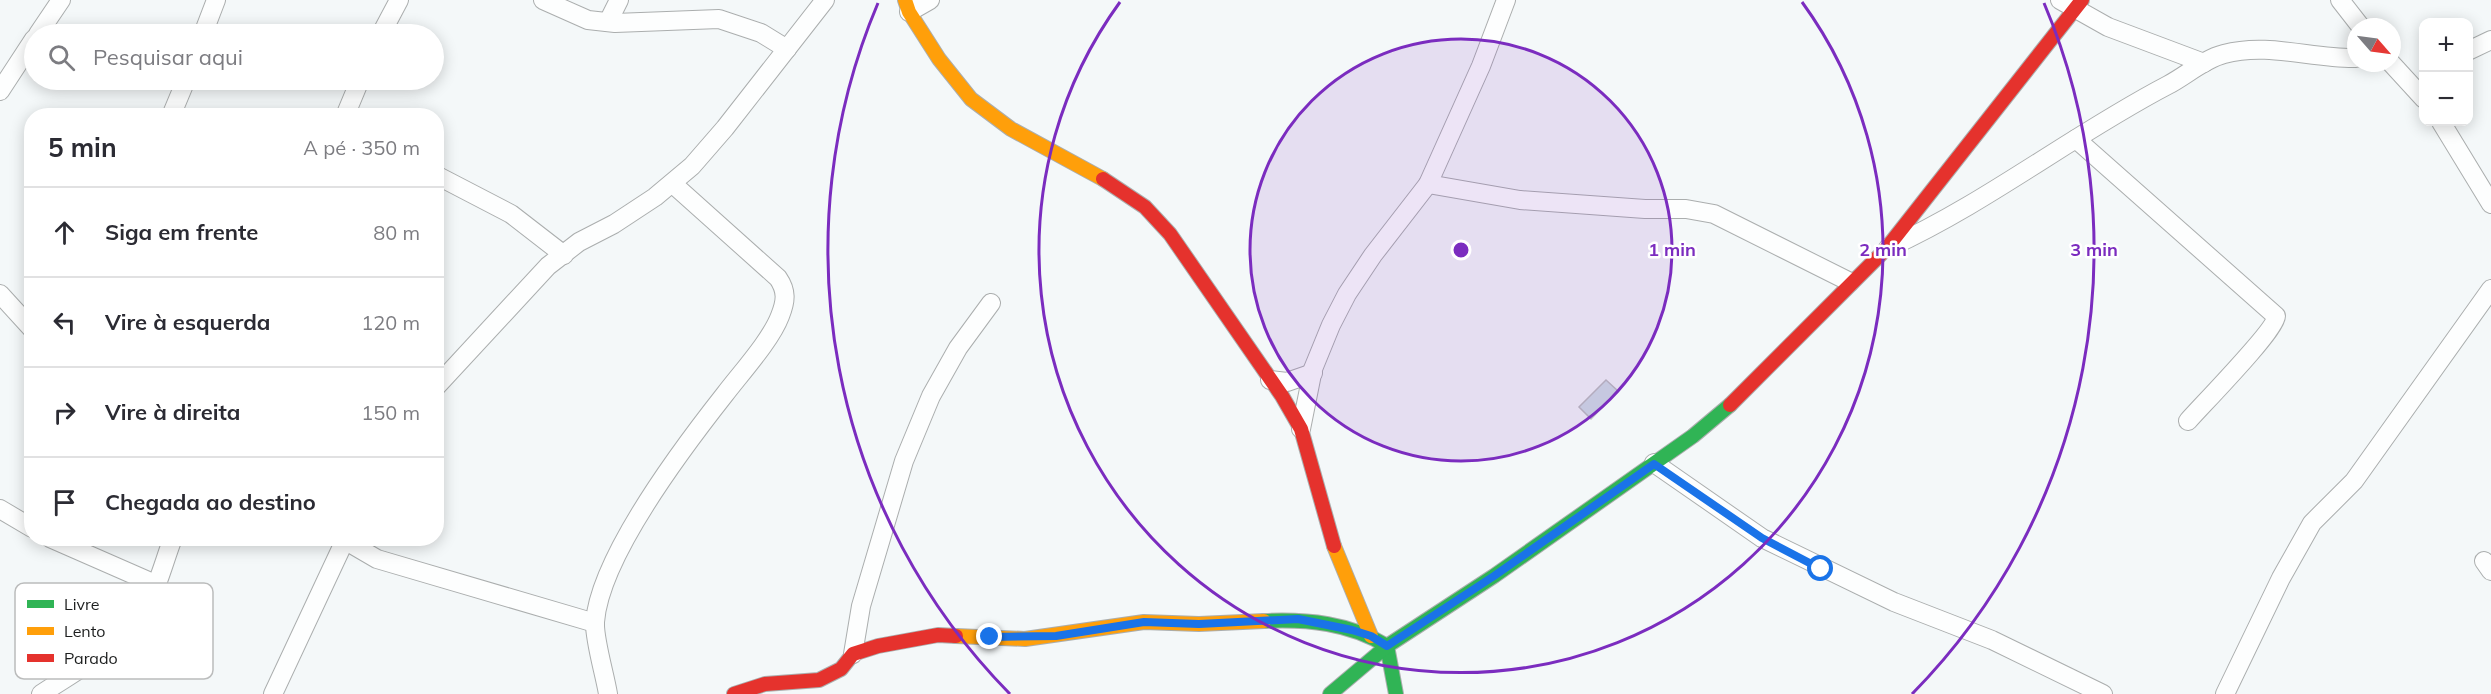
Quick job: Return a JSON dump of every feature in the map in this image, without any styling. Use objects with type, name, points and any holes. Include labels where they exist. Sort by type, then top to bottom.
[{"type":"street","points":[[45,24],[61,0]]},
{"type":"street","points":[[207,24],[216,0]]},
{"type":"street","points":[[386,24],[399,0]]},
{"type":"street","points":[[543,0],[588,20],[608,22],[719,19],[761,33],[787,49]]},
{"type":"street","points":[[608,22],[620,0]]},
{"type":"street","points":[[444,378],[548,266],[579,242],[614,224],[673,184],[725,128],[825,0]]},
{"type":"street","points":[[930,0],[907,6],[939,59],[970,99],[1011,129],[1101,177],[1145,207],[1170,234],[1301,429],[1334,544],[1371,636]]},
{"type":"street","points":[[1301,429],[1312,373],[1331,325],[1347,294],[1428,184],[1481,66],[1506,0]]},
{"type":"street","points":[[2340,0],[2354,18]]},
{"type":"street","points":[[1330,694],[1387,646],[1494,576],[1694,436],[1744,393],[1850,282],[1886,249],[2073,2],[2108,27],[2204,63]]},
{"type":"street","points":[[2473,49],[2491,40]]},
{"type":"street","points":[[1886,249],[1980,200],[2076,139],[2223,54],[2265,50],[2347,58]]},
{"type":"street","points":[[0,91],[24,54]]},
{"type":"street","points":[[2401,72],[2419,87]]},
{"type":"street","points":[[174,108],[182,90]]},
{"type":"street","points":[[348,108],[356,90]]},
{"type":"street","points":[[2443,126],[2491,204]]},
{"type":"street","points":[[2076,139],[2276,316],[2274,325],[2188,421]]},
{"type":"street","points":[[444,180],[511,214],[564,255]]},
{"type":"street","points":[[608,694],[595,623],[618,551],[685,445],[743,371],[780,318],[786,299],[783,285],[778,278],[673,184]]},
{"type":"street","points":[[1428,184],[1520,200],[1625,208],[1686,209],[1714,214],[1850,282]]},
{"type":"street","points":[[2225,694],[2281,578],[2312,523],[2354,481],[2491,289]]},
{"type":"street","points":[[0,294],[24,320]]},
{"type":"street","points":[[734,694],[765,684],[818,687],[841,669],[853,654],[861,606],[904,461],[931,396],[958,348],[991,303]]},
{"type":"street","points":[[1270,380],[1287,382],[1312,373]]},
{"type":"street","points":[[1654,464],[1772,543],[1894,602],[1992,640],[2103,694]]},
{"type":"street","points":[[0,509],[24,523]]},
{"type":"street","points":[[68,546],[153,583]]},
{"type":"street","points":[[155,583],[170,546]]},
{"type":"street","points":[[273,694],[341,546]]},
{"type":"street","points":[[354,546],[377,559],[595,623]]},
{"type":"street","points":[[853,654],[878,646],[938,635],[1025,639],[1144,622],[1199,624],[1298,619],[1371,636],[1387,646],[1396,694]]},
{"type":"street","points":[[41,694],[64,679]]},
{"type":"building","points":[[1606,380],[1618,391],[1591,419],[1579,407]]},
{"type":"traffic: fast","points":[[1330,694],[1387,646],[1494,576],[1693,436],[1730,405]]},
{"type":"traffic: fast","points":[[1264,621],[1328,624],[1373,638],[1387,646],[1396,694]]},
{"type":"traffic: slow","points":[[905,0],[909,12],[939,59],[971,99],[1011,129],[1103,179]]},
{"type":"traffic: slow","points":[[1334,546],[1371,636]]},
{"type":"traffic: slow","points":[[956,636],[1025,639],[1144,622],[1199,624],[1264,621]]},
{"type":"traffic: jam","points":[[1730,405],[1886,249],[2082,0]]},
{"type":"traffic: jam","points":[[1103,179],[1145,207],[1170,234],[1282,396],[1301,429],[1334,546]]},
{"type":"traffic: jam","points":[[734,694],[765,684],[819,680],[841,669],[853,654],[878,646],[938,635],[956,636]]},
{"type":"route","points":[[990,637],[1025,639],[1056,636],[1144,622],[1199,624],[1298,619],[1352,630],[1371,636],[1387,646],[1494,576],[1654,464],[1762,538],[1821,569]]}]
